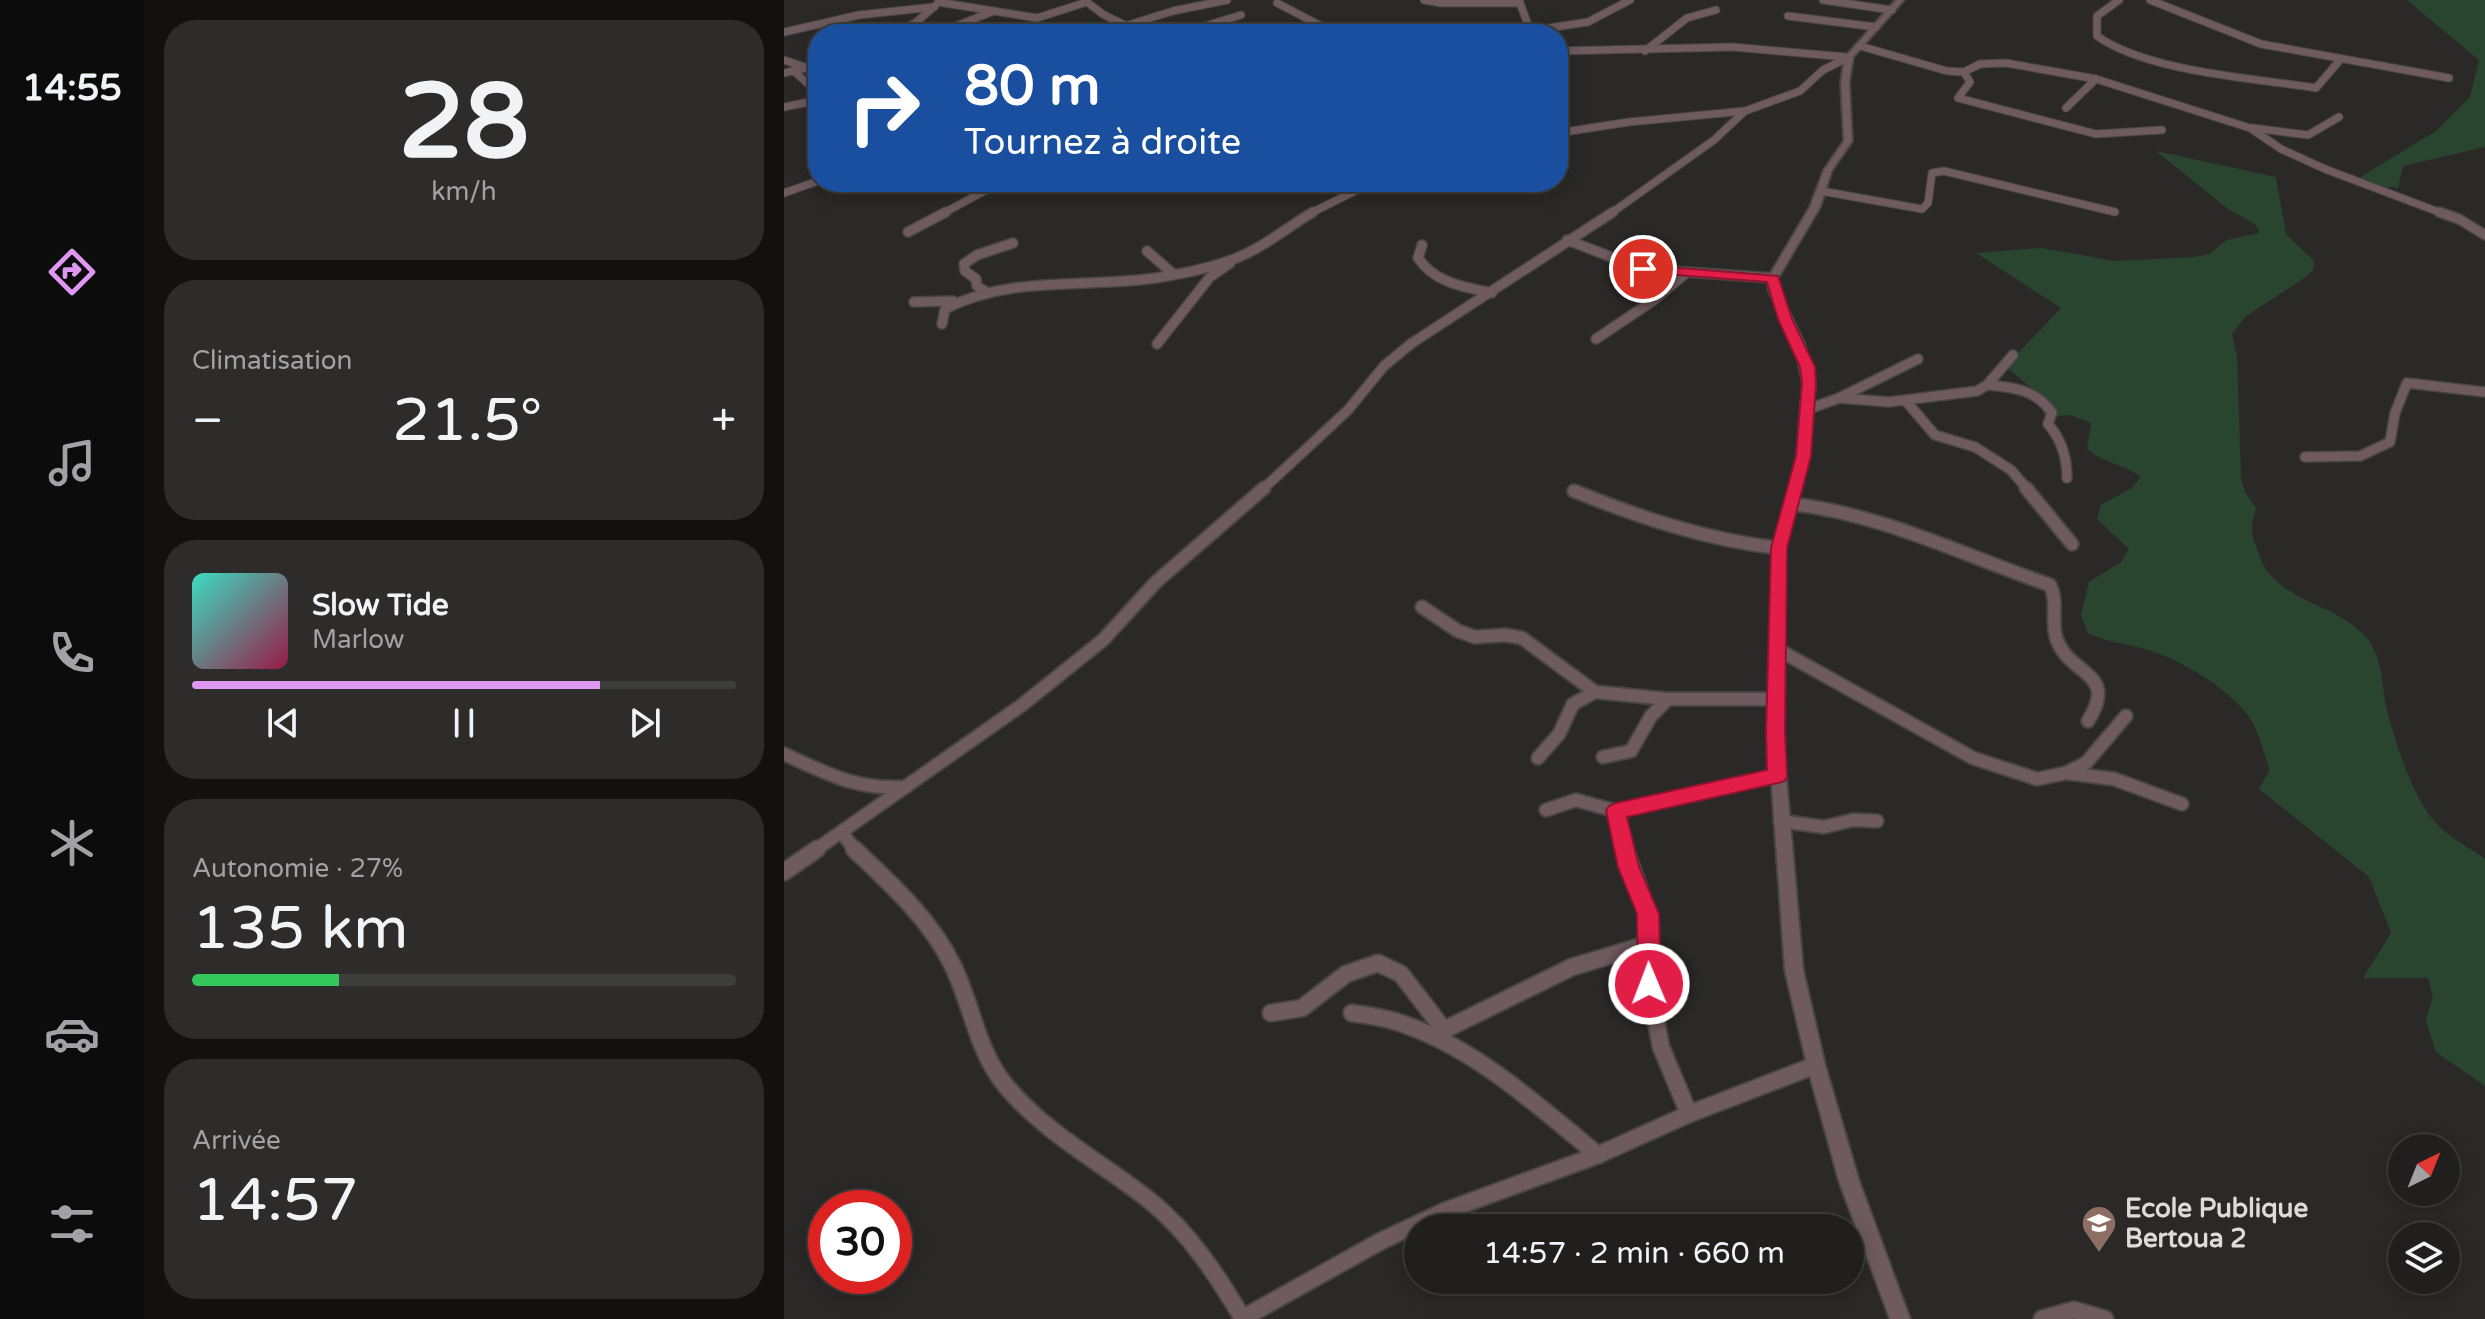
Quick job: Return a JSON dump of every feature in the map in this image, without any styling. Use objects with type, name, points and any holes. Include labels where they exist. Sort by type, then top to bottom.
[{"type":"street","points":[[1214,5],[1227,0]]},
{"type":"street","points":[[1424,0],[1441,3],[1520,2],[1528,24]]},
{"type":"street","points":[[1568,26],[1603,16],[1630,0]]},
{"type":"street","points":[[1823,0],[1896,5]]},
{"type":"street","points":[[2119,0],[2097,16],[2094,28],[2097,36],[2107,43],[2134,50],[2163,64],[2316,88],[2322,85],[2340,60]]},
{"type":"street","points":[[2150,0],[2261,44],[2449,78]]},
{"type":"street","points":[[819,24],[938,3],[1037,18],[1084,2],[1125,24]]},
{"type":"street","points":[[915,24],[926,18],[938,3]]},
{"type":"street","points":[[1130,24],[1202,3],[1241,15],[1251,22]]},
{"type":"street","points":[[1277,3],[1319,24]]},
{"type":"street","points":[[1568,131],[1745,111],[1800,91],[1823,70],[1854,52],[1896,5]]},
{"type":"street","points":[[1645,51],[1687,16],[1704,10],[1716,10]]},
{"type":"street","points":[[961,24],[994,11]]},
{"type":"street","points":[[1212,24],[1241,15]]},
{"type":"street","points":[[1788,16],[1876,27]]},
{"type":"street","points":[[784,32],[808,27]]},
{"type":"street","points":[[1568,51],[1733,47],[1854,52],[1964,72],[1980,64],[2006,63],[2096,79],[2250,128],[2308,135],[2339,117]]},
{"type":"street","points":[[1854,52],[1845,82],[1848,141],[1828,170],[1815,207],[1773,278],[1774,291],[1807,367],[1803,456],[1779,548],[1778,776],[1794,970],[1816,1065],[1849,1181],[1900,1319]]},
{"type":"street","points":[[784,60],[808,68]]},
{"type":"street","points":[[784,73],[808,68]]},
{"type":"street","points":[[795,72],[808,84]]},
{"type":"street","points":[[1964,72],[1970,82],[1958,98],[1981,106],[2096,134],[2162,130]]},
{"type":"street","points":[[2066,108],[2096,79]]},
{"type":"street","points":[[784,107],[808,102]]},
{"type":"street","points":[[784,872],[799,858],[842,833],[937,762],[1022,705],[1103,640],[1156,582],[1296,461],[1337,421],[1384,366],[1412,343],[1492,293],[1706,147],[1745,111]]},
{"type":"street","points":[[2250,128],[2281,149],[2325,169],[2459,219],[2485,235]]},
{"type":"street","points":[[1821,191],[1922,209],[1928,203],[1932,173],[1944,171],[2115,212]]},
{"type":"street","points":[[784,196],[808,184]]},
{"type":"street","points":[[908,232],[982,192]]},
{"type":"street","points":[[1157,344],[1210,277],[1325,204],[1351,192]]},
{"type":"street","points":[[1567,240],[1643,269],[1773,278]]},
{"type":"street","points":[[988,293],[977,286],[976,279],[965,271],[964,264],[977,255],[1013,243]]},
{"type":"street","points":[[1422,245],[1418,258],[1423,267],[1457,285],[1492,293]]},
{"type":"street","points":[[1147,251],[1172,273]]},
{"type":"street","points":[[914,302],[943,303],[988,293],[1076,281],[1155,278],[1235,259]]},
{"type":"street","points":[[1596,339],[1630,313],[1668,292],[1686,273]]},
{"type":"street","points":[[942,324],[945,309],[964,299]]},
{"type":"street","points":[[1839,398],[1861,402],[1905,400],[1977,391],[1987,385],[2013,355]]},
{"type":"street","points":[[1806,410],[1839,398],[1918,359]]},
{"type":"street","points":[[2305,457],[2351,459],[2379,451],[2390,442],[2395,413],[2407,383],[2485,392]]},
{"type":"street","points":[[1987,385],[2024,390],[2048,404],[2052,413],[2048,424],[2056,433],[2067,459],[2067,478]]},
{"type":"street","points":[[1905,400],[1935,435],[1975,447],[2011,470],[2072,544]]},
{"type":"street","points":[[1574,491],[1638,518],[1692,534],[1737,545],[1779,548]]},
{"type":"street","points":[[1792,504],[1819,507],[1915,534],[2050,585],[2054,591],[2056,631],[2061,648],[2084,667],[2096,684],[2098,703],[2088,721]]},
{"type":"street","points":[[1422,607],[1458,631],[1475,637],[1505,635],[1522,638],[1595,692],[1668,699],[1776,699]]},
{"type":"street","points":[[1777,649],[1973,758],[2037,779],[2066,773],[2086,763],[2126,716]]},
{"type":"street","points":[[1538,758],[1552,746],[1568,720],[1573,704],[1595,692]]},
{"type":"street","points":[[1603,757],[1631,751],[1651,716],[1668,699]]},
{"type":"street","points":[[784,754],[850,784],[877,789],[906,787]]},
{"type":"street","points":[[2066,773],[2114,779],[2182,804]]},
{"type":"street","points":[[1546,810],[1576,800],[1616,811],[1778,776]]},
{"type":"street","points":[[1616,811],[1629,867],[1648,914],[1649,984],[1661,1047],[1689,1114]]},
{"type":"street","points":[[1780,821],[1824,827],[1853,820],[1877,821]]},
{"type":"street","points":[[842,833],[844,839],[905,900],[951,962],[975,1032],[1003,1082],[1042,1123],[1152,1203],[1206,1258],[1243,1318],[1381,1241],[1445,1211],[1598,1155],[1689,1114],[1816,1065]]},
{"type":"street","points":[[1271,1013],[1289,1015],[1303,1008],[1343,975],[1378,963],[1401,974],[1444,1030],[1572,967],[1649,944]]},
{"type":"street","points":[[1352,1013],[1397,1021],[1424,1033],[1520,1091],[1598,1155]]},
{"type":"street","points":[[2042,1319],[2068,1308],[2082,1308],[2105,1319]]},
{"type":"green space","points":[[2407,0],[2485,0],[2485,147],[2403,166],[2398,188],[2361,184],[2362,176],[2436,131],[2470,97],[2479,60]]},
{"type":"green space","points":[[2156,151],[2276,177],[2286,234],[2314,261],[2313,270],[2245,317],[2232,334],[2237,357],[2241,478],[2245,492],[2256,508],[2253,537],[2267,571],[2278,583],[2352,624],[2371,644],[2379,662],[2395,738],[2419,798],[2440,827],[2485,859],[2485,1086],[2436,1052],[2426,1021],[2433,997],[2428,978],[2363,978],[2391,933],[2369,877],[2259,789],[2270,770],[2253,723],[2244,711],[2219,687],[2171,659],[2088,633],[2081,615],[2089,582],[2121,562],[2129,549],[2097,519],[2101,505],[2132,488],[2141,477],[2087,449],[2091,423],[2070,415],[2045,417],[2034,391],[2006,366],[2061,308],[1976,253],[2041,248],[2115,261],[2194,257],[2209,254],[2227,240],[2260,233],[2255,224],[2228,209]]},
{"type":"place","name":"Ecole Publique Bertoua 2","points":[[2099,1254]]},
{"type":"route","points":[[1643,269],[1773,278],[1774,291],[1785,319],[1799,343],[1809,383],[1803,456],[1779,548],[1775,731],[1778,776],[1616,811],[1629,867],[1648,914],[1649,984]]}]
